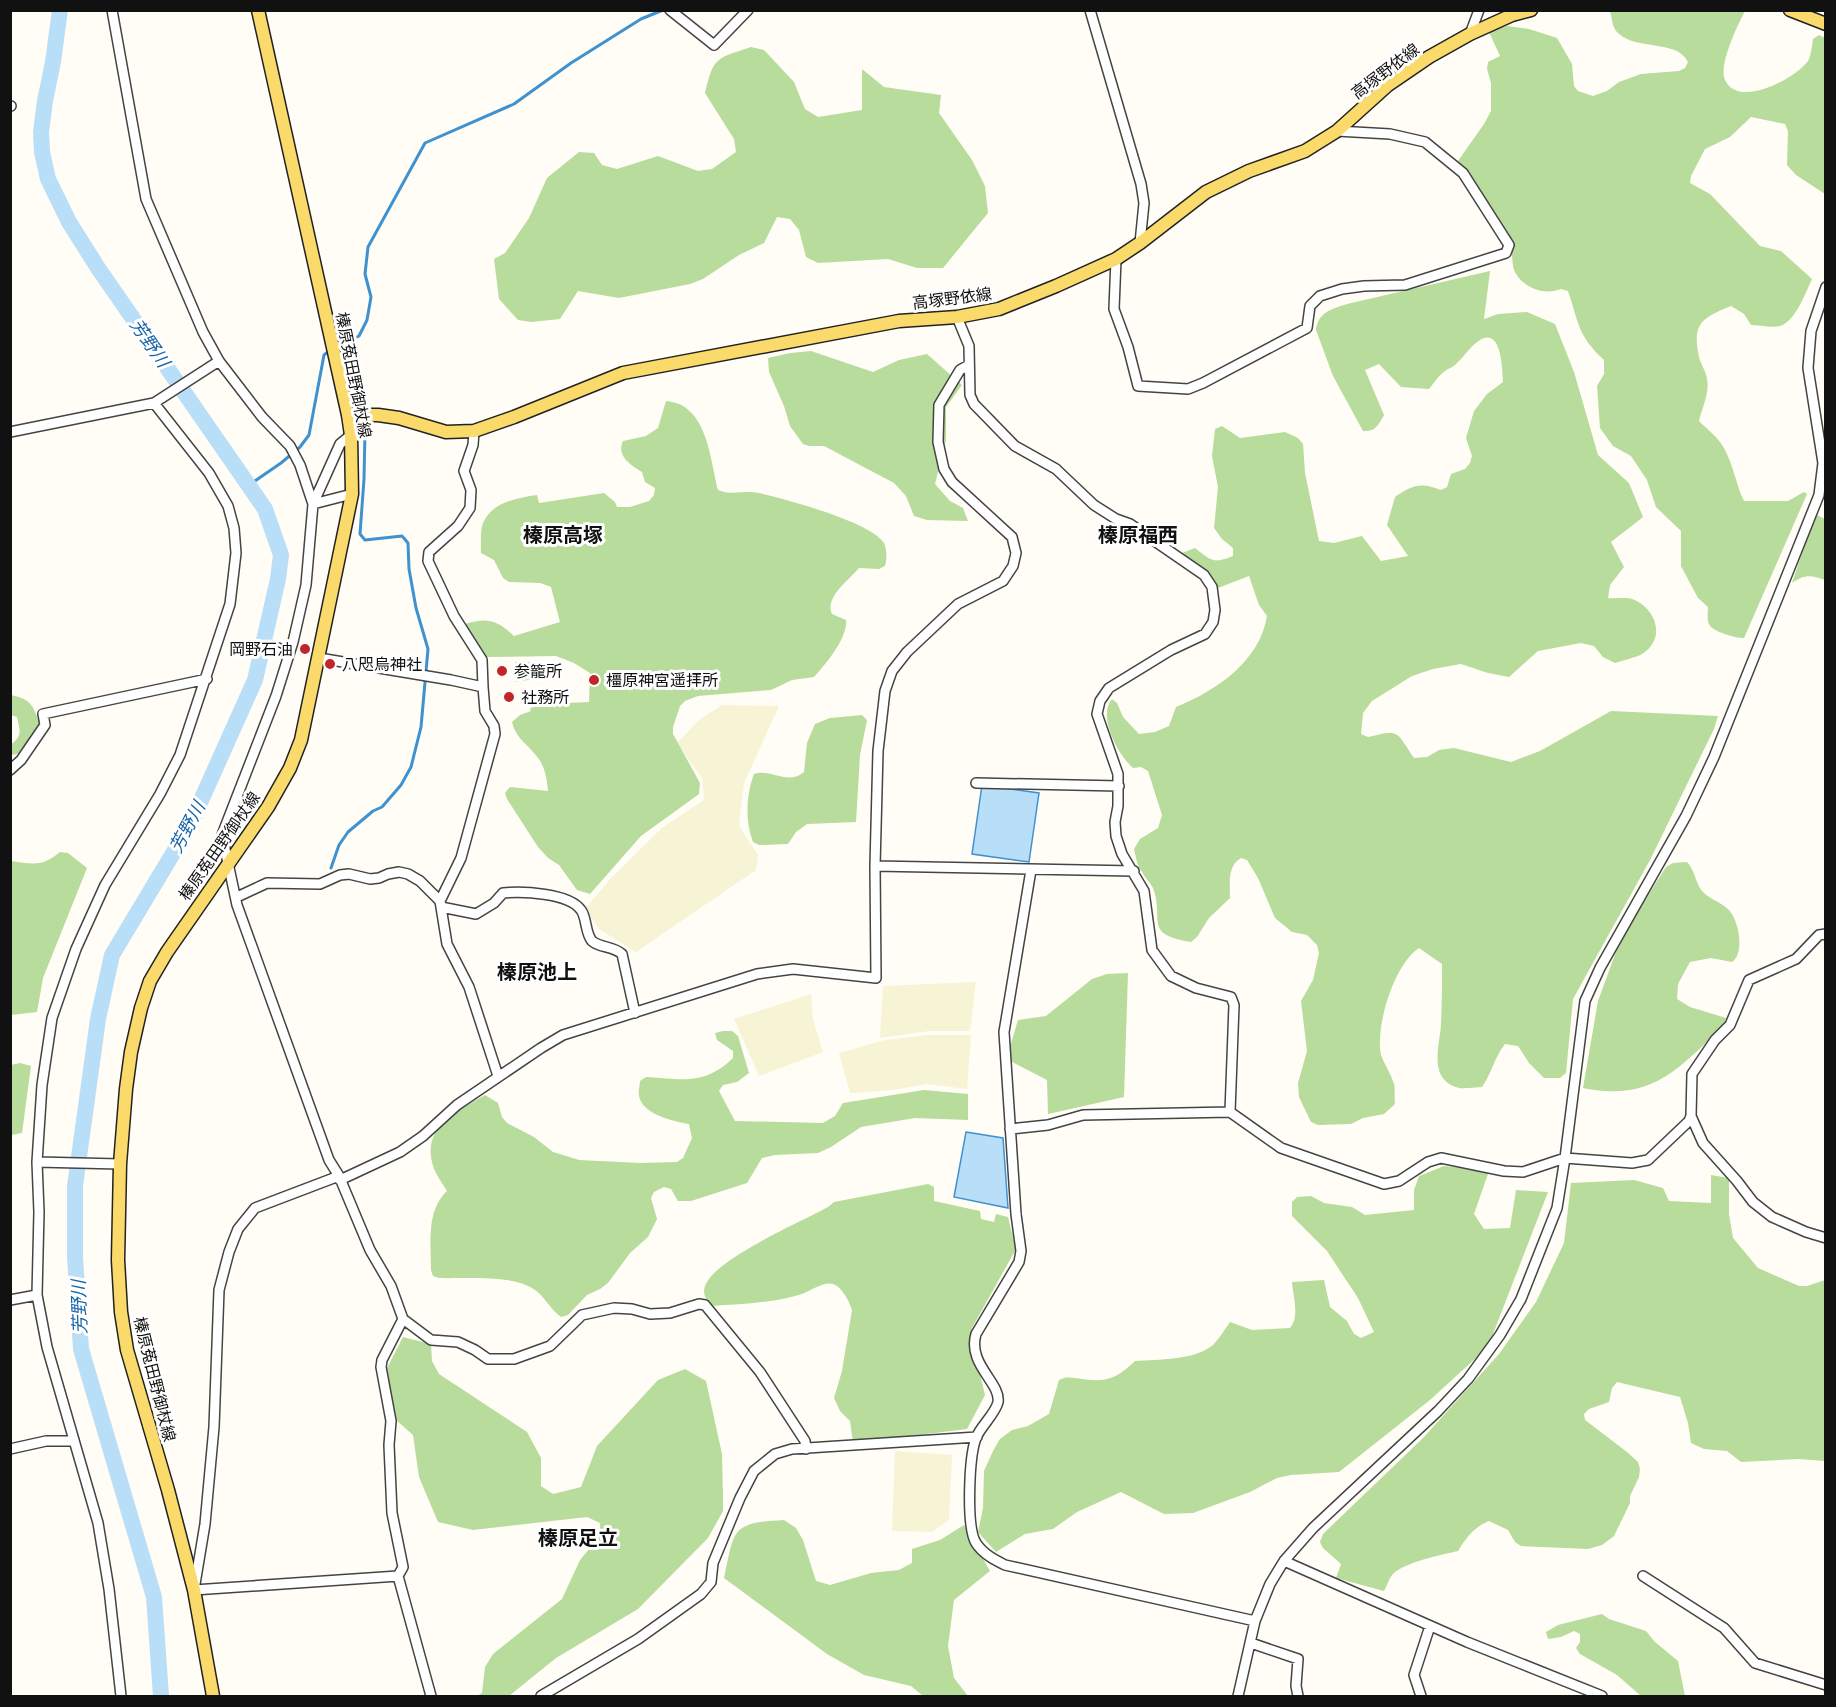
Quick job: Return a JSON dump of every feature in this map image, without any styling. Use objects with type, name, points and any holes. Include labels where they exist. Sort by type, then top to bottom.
[{"type":"main road","name":"榛原菟田野御杖線","points":[[213,1696],[194,1590],[168,1490],[127,1350],[121,1312],[115,1164],[141,1008],[150,981],[167,952],[267,807],[290,768],[301,740],[352,494],[351,435],[348,415],[258,10]]},
{"type":"main road","name":"高塚野依線","points":[[348,415],[399,418],[447,432],[474,431],[623,373],[899,321],[957,317],[999,309],[1116,259],[1206,192],[1249,171],[1305,151],[1337,130],[1388,85],[1429,57],[1470,34],[1512,15],[1531,10]]},
{"type":"main road","points":[[1790,10],[1826,24]]},
{"type":"street","points":[[112,10],[146,199],[217,362],[262,417],[290,446],[300,465],[313,504]]},
{"type":"street","points":[[671,11],[714,45],[748,10]]},
{"type":"street","points":[[1090,10],[1141,184],[1144,203],[1140,243]]},
{"type":"street","points":[[1470,34],[1479,10]]},
{"type":"street","points":[[1116,259],[1114,309],[1128,347],[1138,386],[1188,389],[1308,328],[1310,306],[1320,296],[1342,289],[1364,286],[1406,285],[1506,253],[1509,245],[1463,173],[1425,142],[1390,134],[1337,130]]},
{"type":"street","points":[[1238,1696],[1255,1621],[1270,1584],[1284,1561],[1313,1528],[1438,1411],[1468,1379],[1500,1335],[1521,1299],[1557,1208],[1585,1001],[1600,968],[1686,816],[1714,757],[1819,495],[1823,463],[1808,368],[1811,331],[1826,288]]},
{"type":"street","points":[[957,317],[969,346],[970,395],[974,404],[997,430],[1015,446],[1056,469],[1094,505],[1116,519],[1130,524],[1204,575],[1212,587],[1215,610],[1213,622],[1205,634],[1171,650],[1109,687],[1100,701],[1097,714],[1119,774],[1118,806],[1114,822],[1116,836],[1122,854],[1144,891],[1152,950],[1171,976],[1196,988],[1231,997],[1234,1005],[1230,1112]]},
{"type":"street","points":[[10,432],[157,401],[217,362]]},
{"type":"street","points":[[398,1576],[194,1590],[205,1524],[214,1427],[219,1290],[238,1229],[255,1208],[339,1178],[400,1152],[423,1136],[457,1105],[563,1035],[757,974],[793,969],[876,978],[875,866],[878,752],[885,691],[892,671],[907,652],[958,604],[1003,581],[1013,566],[1016,553],[1012,537],[952,482],[944,470],[938,442],[939,405],[960,370],[969,364]]},
{"type":"street","points":[[121,1696],[98,1523],[47,1347],[37,1295],[42,1085],[52,1018],[76,949],[105,885],[160,794],[180,755],[230,604],[236,553],[234,528],[228,506],[209,473],[157,401]]},
{"type":"street","points":[[440,904],[461,858],[495,734],[494,726],[485,711],[482,660],[454,616],[428,561],[429,552],[458,526],[470,508],[471,490],[464,471],[473,445],[474,431]]},
{"type":"street","points":[[351,435],[340,444],[313,504],[306,585],[293,642],[276,696],[222,835],[237,905],[329,1160],[370,1250],[391,1286],[403,1319],[431,1340],[458,1342],[488,1359],[514,1359],[550,1346],[582,1315],[614,1308],[633,1309],[650,1314],[670,1313],[699,1304],[705,1305],[760,1372],[805,1441],[806,1449]]},
{"type":"street","points":[[313,504],[352,494]]},
{"type":"street","points":[[319,658],[483,687]]},
{"type":"street","points":[[10,770],[21,760],[45,725],[43,714],[207,679]]},
{"type":"street","points":[[976,783],[1119,786]]},
{"type":"street","points":[[875,866],[1134,872]]},
{"type":"street","points":[[1031,870],[1004,1032],[1016,1214],[1021,1251],[1019,1262],[976,1334],[973,1345],[997,1394],[998,1403],[977,1437],[970,1464],[971,1528],[976,1543],[991,1558],[1005,1565],[1255,1621]]},
{"type":"street","points":[[237,897],[267,883],[320,884],[340,875],[349,874],[370,879],[399,872],[420,881],[440,904],[447,944],[469,987],[498,1076]]},
{"type":"street","points":[[440,904],[476,914],[494,903],[503,893],[520,891],[555,897],[573,903],[581,910],[590,939],[616,949],[622,954],[635,1013]]},
{"type":"street","points":[[1826,934],[1819,935],[1796,959],[1749,980],[1730,1025],[1715,1040],[1692,1074],[1692,1116],[1703,1143],[1753,1202],[1773,1217],[1826,1238]]},
{"type":"street","points":[[1011,1129],[1048,1125],[1083,1115],[1230,1112],[1281,1148],[1384,1184],[1399,1181],[1428,1162],[1441,1158],[1504,1171],[1523,1172],[1565,1158],[1632,1163],[1648,1160],[1683,1128],[1692,1116]]},
{"type":"street","points":[[40,1162],[115,1164]]},
{"type":"street","points":[[10,1300],[37,1295]]},
{"type":"street","points":[[403,1319],[382,1360],[381,1367],[391,1421],[389,1445],[392,1513],[403,1568],[398,1576],[431,1696]]},
{"type":"street","points":[[541,1696],[639,1638],[701,1594],[711,1582],[713,1563],[754,1471],[775,1454],[792,1449],[977,1437]]},
{"type":"street","points":[[10,1449],[46,1441],[74,1441]]},
{"type":"street","points":[[1284,1561],[1430,1626],[1602,1696]]},
{"type":"street","points":[[1643,1576],[1724,1628],[1755,1663],[1826,1685]]},
{"type":"street","points":[[1421,1696],[1414,1675],[1430,1626]]},
{"type":"street","points":[[1251,1642],[1298,1659],[1296,1686],[1298,1696]]},
{"type":"shaded area","points":[[722,705],[779,706],[744,783],[739,826],[758,855],[756,870],[636,952],[599,929],[585,909],[611,878],[663,827],[704,800],[702,778],[677,743],[699,720]]},
{"type":"shaded area","points":[[976,982],[970,1031],[929,1031],[880,1038],[883,986]]},
{"type":"shaded area","points":[[811,994],[813,1019],[823,1052],[759,1076],[734,1019]]},
{"type":"shaded area","points":[[927,1035],[971,1035],[967,1089],[926,1084],[893,1090],[850,1093],[839,1053],[885,1040]]},
{"type":"shaded area","points":[[895,1451],[952,1455],[949,1520],[932,1532],[892,1531]]},
{"type":"green space","points":[[1610,11],[1745,11],[1724,65],[1725,80],[1732,88],[1742,92],[1766,88],[1791,76],[1808,61],[1813,39],[1819,35],[1825,38],[1825,194],[1796,175],[1787,165],[1788,131],[1785,124],[1751,117],[1730,137],[1705,149],[1691,176],[1690,183],[1710,194],[1760,246],[1781,251],[1812,279],[1795,313],[1780,326],[1751,325],[1744,314],[1731,306],[1712,314],[1698,330],[1699,357],[1708,384],[1699,421],[1723,446],[1744,501],[1788,501],[1804,492],[1807,494],[1744,638],[1722,633],[1709,625],[1708,607],[1698,598],[1681,566],[1681,531],[1656,507],[1647,480],[1631,456],[1613,446],[1600,428],[1597,386],[1604,374],[1604,360],[1584,336],[1568,291],[1561,289],[1541,291],[1527,285],[1517,276],[1513,268],[1509,243],[1497,218],[1458,161],[1491,111],[1488,62],[1500,56],[1489,32],[1507,26],[1529,29],[1557,38],[1572,64],[1574,86],[1578,91],[1593,96],[1607,91],[1619,82],[1641,74],[1679,71],[1685,68],[1688,62],[1675,50],[1635,42],[1618,33],[1613,26]]},
{"type":"green space","points":[[751,47],[764,50],[794,82],[805,109],[818,117],[862,110],[862,69],[884,87],[941,95],[939,113],[972,160],[985,186],[988,213],[943,268],[917,268],[888,259],[818,263],[806,257],[799,230],[790,219],[777,217],[764,243],[739,255],[703,279],[690,284],[619,298],[578,291],[560,319],[531,322],[518,320],[499,299],[494,259],[505,253],[529,218],[547,178],[579,152],[594,153],[602,165],[617,169],[658,156],[698,171],[712,169],[736,152],[734,139],[705,93],[708,81],[714,65],[723,57]]},
{"type":"green space","points":[[1490,271],[1484,319],[1498,314],[1527,312],[1555,324],[1574,372],[1598,455],[1629,483],[1643,517],[1611,542],[1624,567],[1610,585],[1608,598],[1632,599],[1647,609],[1655,624],[1654,640],[1642,654],[1615,663],[1603,657],[1594,646],[1581,643],[1538,651],[1509,677],[1461,664],[1433,669],[1412,676],[1372,701],[1363,713],[1361,734],[1368,737],[1386,733],[1396,734],[1414,758],[1427,757],[1439,750],[1454,748],[1511,762],[1540,751],[1611,711],[1718,716],[1714,729],[1650,860],[1573,999],[1566,1073],[1560,1078],[1544,1078],[1529,1063],[1518,1046],[1505,1044],[1482,1087],[1459,1088],[1449,1084],[1439,1070],[1438,1061],[1442,964],[1419,948],[1410,956],[1394,982],[1381,1029],[1381,1055],[1394,1084],[1395,1104],[1384,1114],[1363,1118],[1351,1124],[1318,1125],[1311,1122],[1299,1097],[1298,1083],[1307,1051],[1301,1001],[1313,980],[1319,953],[1317,945],[1307,935],[1292,932],[1275,918],[1258,878],[1247,860],[1241,858],[1231,870],[1230,898],[1209,918],[1197,937],[1191,942],[1166,935],[1161,930],[1158,924],[1153,888],[1139,867],[1134,849],[1140,839],[1158,828],[1162,815],[1148,771],[1141,767],[1133,768],[1121,754],[1111,735],[1108,725],[1108,706],[1112,699],[1117,703],[1123,717],[1139,734],[1155,732],[1169,726],[1176,707],[1221,683],[1234,672],[1246,660],[1263,632],[1267,616],[1259,605],[1249,576],[1218,588],[1182,553],[1195,548],[1213,560],[1233,556],[1233,548],[1214,528],[1218,487],[1212,456],[1215,429],[1222,426],[1240,438],[1285,432],[1298,438],[1303,444],[1305,473],[1319,541],[1334,543],[1362,536],[1381,561],[1408,556],[1387,525],[1395,497],[1416,486],[1441,490],[1447,487],[1451,474],[1465,469],[1470,463],[1472,456],[1466,438],[1474,411],[1487,394],[1503,382],[1499,350],[1491,338],[1477,342],[1429,389],[1401,387],[1379,364],[1365,370],[1384,415],[1374,429],[1363,431],[1333,376],[1316,330],[1317,324],[1327,312],[1347,304]]},
{"type":"green space","points":[[811,351],[873,372],[899,360],[927,354],[962,385],[946,407],[946,440],[935,484],[950,501],[963,508],[968,521],[927,520],[914,516],[906,496],[894,483],[824,446],[803,444],[790,426],[769,372],[768,358]]},
{"type":"green space","points":[[666,401],[680,404],[698,422],[709,449],[718,490],[728,493],[759,493],[807,506],[863,527],[884,543],[886,560],[885,566],[879,569],[859,568],[834,596],[830,608],[832,614],[846,620],[846,627],[840,643],[814,677],[792,680],[771,690],[698,696],[685,701],[680,706],[673,734],[700,783],[699,794],[641,836],[590,894],[577,890],[559,865],[548,858],[538,847],[505,793],[510,787],[548,791],[542,765],[519,737],[512,722],[520,715],[531,711],[530,708],[545,704],[589,702],[590,673],[556,656],[483,657],[465,624],[491,621],[502,626],[514,636],[560,622],[551,587],[540,583],[509,582],[503,578],[494,560],[481,553],[483,523],[492,510],[506,502],[537,495],[539,503],[604,493],[615,502],[617,507],[630,507],[649,501],[654,495],[655,488],[645,482],[642,472],[626,460],[621,446],[623,441],[646,436],[658,428]]},
{"type":"green space","points":[[1815,514],[1825,519],[1825,580],[1808,576],[1792,583]]},
{"type":"green space","points":[[515,662],[537,662],[538,679],[515,682]]},
{"type":"green space","points":[[11,695],[30,704],[40,724],[27,749],[11,755],[10,745],[19,736],[20,730],[17,717],[11,715]]},
{"type":"green space","points":[[862,715],[867,720],[860,755],[856,822],[807,824],[796,832],[788,844],[759,845],[753,842],[750,834],[748,808],[749,791],[754,774],[798,776],[804,772],[807,743],[815,724],[830,718]]},
{"type":"green space","points":[[60,852],[68,853],[87,868],[43,978],[37,1012],[11,1015],[11,861],[37,863],[48,860]]},
{"type":"green space","points":[[1687,862],[1702,891],[1726,907],[1733,915],[1738,929],[1739,944],[1736,958],[1732,962],[1711,958],[1690,962],[1678,984],[1677,999],[1690,1007],[1726,1018],[1724,1025],[1692,1056],[1662,1079],[1627,1090],[1607,1091],[1583,1088],[1598,1001],[1621,938],[1666,867],[1673,863]]},
{"type":"green space","points":[[1128,973],[1124,1097],[1048,1114],[1047,1080],[1010,1061],[1010,1047],[1018,1020],[1046,1016],[1092,979],[1107,974]]},
{"type":"green space","points":[[732,1031],[738,1036],[749,1073],[737,1082],[723,1085],[719,1091],[735,1121],[823,1123],[835,1116],[843,1103],[924,1090],[968,1094],[968,1120],[915,1118],[861,1127],[818,1153],[775,1155],[762,1158],[747,1183],[691,1201],[678,1201],[671,1189],[664,1187],[654,1192],[651,1198],[657,1219],[648,1237],[630,1253],[608,1283],[587,1295],[568,1315],[561,1317],[542,1296],[526,1285],[502,1279],[433,1276],[431,1228],[436,1208],[447,1191],[434,1170],[431,1149],[438,1128],[446,1120],[485,1095],[498,1103],[502,1117],[507,1123],[534,1137],[553,1152],[579,1160],[677,1162],[683,1158],[692,1138],[689,1124],[660,1116],[646,1108],[639,1096],[640,1081],[646,1077],[692,1079],[712,1073],[722,1067],[733,1058],[733,1051],[717,1040],[715,1033]]},
{"type":"green space","points":[[20,1063],[31,1066],[22,1133],[11,1135],[11,1065]]},
{"type":"green space","points":[[1444,1166],[1489,1171],[1474,1214],[1484,1229],[1510,1228],[1516,1190],[1548,1192],[1488,1347],[1430,1400],[1339,1472],[1277,1478],[1250,1492],[1193,1513],[1164,1514],[1121,1492],[1077,1512],[1053,1529],[1025,1534],[996,1552],[978,1532],[983,1508],[984,1471],[993,1451],[1000,1439],[1012,1430],[1028,1426],[1049,1414],[1059,1380],[1112,1378],[1135,1361],[1186,1357],[1196,1354],[1213,1345],[1230,1322],[1252,1330],[1290,1328],[1295,1318],[1292,1282],[1324,1280],[1330,1307],[1347,1321],[1354,1334],[1361,1338],[1374,1332],[1358,1298],[1327,1251],[1292,1216],[1292,1202],[1297,1197],[1311,1196],[1324,1203],[1352,1207],[1365,1215],[1414,1210],[1414,1190],[1419,1176]]},
{"type":"green space","points":[[1711,1175],[1729,1178],[1729,1214],[1733,1238],[1758,1268],[1799,1286],[1825,1280],[1825,1461],[1798,1459],[1741,1462],[1727,1451],[1704,1449],[1691,1443],[1680,1397],[1617,1382],[1612,1388],[1609,1402],[1589,1409],[1584,1414],[1585,1420],[1627,1452],[1638,1462],[1640,1469],[1639,1477],[1630,1496],[1630,1503],[1614,1536],[1602,1545],[1588,1549],[1521,1546],[1515,1542],[1508,1530],[1489,1521],[1471,1533],[1458,1551],[1424,1560],[1399,1570],[1392,1576],[1384,1591],[1336,1578],[1341,1564],[1323,1548],[1320,1542],[1323,1534],[1424,1437],[1499,1354],[1536,1302],[1564,1243],[1571,1183],[1634,1180],[1663,1188],[1669,1201],[1711,1203]]},
{"type":"green space","points":[[928,1184],[934,1187],[934,1201],[980,1211],[981,1219],[994,1222],[996,1214],[1008,1217],[1016,1249],[972,1328],[971,1337],[985,1395],[967,1429],[853,1443],[850,1421],[840,1411],[834,1398],[842,1371],[852,1310],[842,1291],[829,1283],[802,1294],[780,1299],[712,1306],[705,1295],[705,1285],[729,1261],[834,1202]]},
{"type":"green space","points":[[403,1337],[431,1344],[432,1361],[439,1374],[527,1432],[541,1458],[541,1486],[553,1494],[581,1487],[597,1446],[658,1380],[685,1369],[706,1381],[722,1454],[723,1497],[723,1511],[708,1538],[638,1609],[556,1658],[509,1696],[477,1696],[482,1693],[485,1667],[493,1654],[562,1599],[580,1560],[600,1536],[600,1523],[587,1517],[473,1530],[438,1522],[419,1477],[413,1435],[395,1419],[387,1368]]},
{"type":"green space","points":[[784,1520],[796,1528],[803,1540],[816,1581],[830,1585],[871,1573],[899,1570],[912,1563],[912,1549],[940,1540],[964,1525],[990,1571],[954,1600],[948,1646],[954,1678],[968,1696],[923,1696],[911,1686],[864,1675],[827,1654],[724,1578],[730,1549],[738,1532],[753,1523]]},
{"type":"green space","points":[[1602,1614],[1609,1619],[1646,1631],[1655,1642],[1678,1661],[1685,1696],[1641,1696],[1617,1675],[1580,1654],[1576,1648],[1580,1642],[1580,1634],[1574,1631],[1561,1637],[1548,1639],[1546,1632],[1558,1625]]},
{"type":"water","points":[[982,785],[1039,793],[1029,862],[972,854]]},
{"type":"water","points":[[966,1132],[1003,1138],[1008,1208],[954,1197]]},
{"type":"waterway","name":"芳野川","points":[[60,10],[41,132],[42,152],[48,179],[69,222],[98,268],[265,509],[281,555],[278,579],[255,680],[190,825],[112,955],[98,1019],[75,1186],[75,1257],[81,1349],[154,1597],[161,1696]]},
{"type":"waterway","points":[[337,346],[359,336],[367,320],[371,297],[365,274],[368,247],[425,143],[514,104],[571,63],[641,19],[663,10]]},
{"type":"waterway","points":[[249,485],[281,463],[300,447],[309,435],[324,355],[329,351]]},
{"type":"waterway","points":[[331,868],[339,845],[348,832],[373,811],[382,807],[401,785],[411,767],[421,727],[428,649],[416,608],[409,569],[408,543],[402,536],[365,540],[360,534],[365,431]]},
{"type":"place","name":"岡野石油","points":[[305,649]]},
{"type":"place","name":"八咫烏神社","points":[[330,664]]},
{"type":"place","name":"参籠所","points":[[502,671]]},
{"type":"place","name":"橿原神宮遥拝所","points":[[594,680]]},
{"type":"place","name":"社務所","points":[[509,697]]},
{"type":"district","name":"榛原高塚","points":[[563,534]]},
{"type":"district","name":"榛原福西","points":[[1138,534]]},
{"type":"district","name":"榛原池上","points":[[537,971]]},
{"type":"district","name":"榛原足立","points":[[578,1537]]}]
